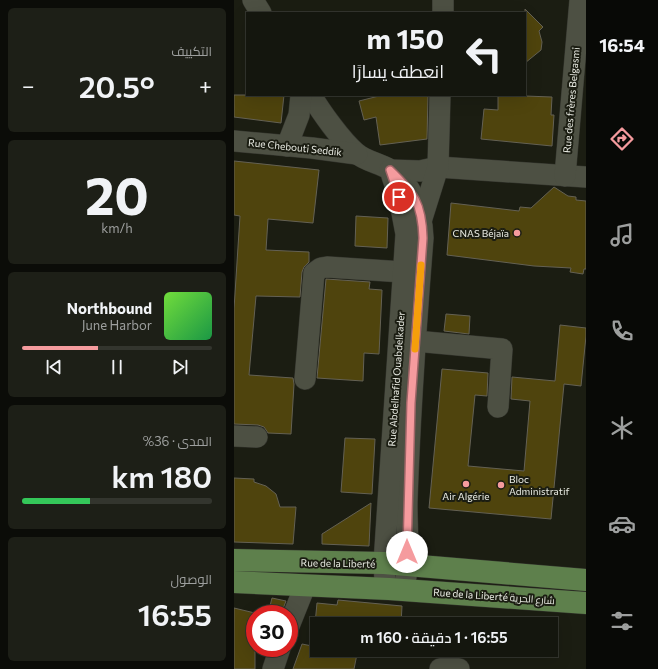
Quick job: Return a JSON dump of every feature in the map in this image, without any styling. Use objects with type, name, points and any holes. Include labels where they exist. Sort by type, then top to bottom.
[{"type":"main road","name":"Rue de la Liberté","points":[[234,560],[407,565],[586,580]]},
{"type":"main road","points":[[234,582],[395,590]]},
{"type":"main road","name":"Rue de la Liberté شارع الحرية","points":[[395,590],[586,603]]},
{"type":"street","points":[[253,0],[260,12]]},
{"type":"street","points":[[443,0],[443,12]]},
{"type":"street","name":"Rue des frères Belgasmi","points":[[565,176],[580,0]]},
{"type":"street","points":[[287,146],[299,115],[301,96]]},
{"type":"street","name":"Rue Abdelhafid Ouabdelkader","points":[[312,96],[332,125],[357,154],[390,170],[411,191],[422,218],[423,238],[415,341],[406,511],[407,565],[405,584],[395,590],[385,582],[384,564],[406,234],[399,197],[390,170]]},
{"type":"street","points":[[440,96],[438,167],[586,177]]},
{"type":"street","name":"Rue Chebouti Seddik","points":[[234,142],[357,154]]},
{"type":"street","name":"Rue Abdelhafid Ouabdelkader","points":[[390,170],[420,171],[438,167],[422,218]]},
{"type":"street","points":[[305,379],[314,273],[321,268],[327,267],[403,272]]},
{"type":"street","points":[[415,341],[502,349],[498,407]]},
{"type":"street","points":[[234,436],[257,437]]},
{"type":"street","points":[[297,605],[305,586]]},
{"type":"street","points":[[273,669],[277,657]]},
{"type":"street","points":[[440,669],[459,669]]},
{"type":"building","points":[[525,9],[543,27],[539,31],[542,42],[541,50],[526,62],[526,12]]},
{"type":"building","points":[[234,95],[284,96],[281,123],[234,117]]},
{"type":"building","points":[[379,96],[428,96],[427,139],[380,145],[376,117],[364,120],[359,101]]},
{"type":"building","points":[[498,96],[552,97],[551,115],[554,115],[552,146],[481,139],[484,109],[498,110]]},
{"type":"building","points":[[234,161],[319,170],[313,223],[268,219],[266,250],[309,252],[309,262],[304,267],[302,272],[300,297],[256,296],[249,375],[293,378],[294,384],[291,434],[268,433],[264,427],[258,425],[234,424],[234,309],[240,216],[234,215]]},
{"type":"building","name":"CNAS Béjaïa","points":[[554,187],[568,196],[576,197],[576,200],[586,201],[586,269],[584,269],[583,274],[570,272],[571,268],[534,266],[447,255],[451,203],[519,211],[520,207],[531,208]]},
{"type":"building","points":[[356,216],[388,218],[387,248],[355,246]]},
{"type":"building","points":[[326,279],[370,282],[369,289],[382,290],[379,354],[364,353],[363,381],[317,378]]},
{"type":"building","points":[[446,314],[470,316],[469,334],[444,331]]},
{"type":"building","points":[[560,325],[586,328],[586,336],[581,386],[564,384],[551,519],[429,508],[442,369],[488,373],[487,396],[475,395],[468,466],[524,471],[530,401],[511,399],[512,377],[555,381]]},
{"type":"building","points":[[345,438],[375,439],[372,494],[341,492]]},
{"type":"building","points":[[234,478],[254,479],[254,482],[266,486],[276,494],[280,507],[296,507],[293,544],[234,542]]},
{"type":"building","points":[[371,503],[369,546],[322,544],[322,534]]},
{"type":"building","points":[[272,598],[286,601],[284,605],[270,605]]},
{"type":"building","points":[[338,600],[402,606],[401,617],[316,617],[317,603],[337,605]]},
{"type":"building","points":[[234,608],[246,611],[246,657],[255,657],[255,669],[234,669]]},
{"type":"building","points":[[302,644],[310,646],[310,657],[356,657],[354,669],[293,669]]},
{"type":"slow traffic","points":[[415,349],[421,265]]},
{"type":"place","name":"CNAS Béjaïa","points":[[517,233]]},
{"type":"place","name":"Air Algérie","points":[[466,484]]},
{"type":"place","name":"Bloc Administratif","points":[[501,485]]},
{"type":"route","points":[[399,197],[390,170],[411,191],[422,218],[423,238],[411,403],[406,511],[407,552]]}]
